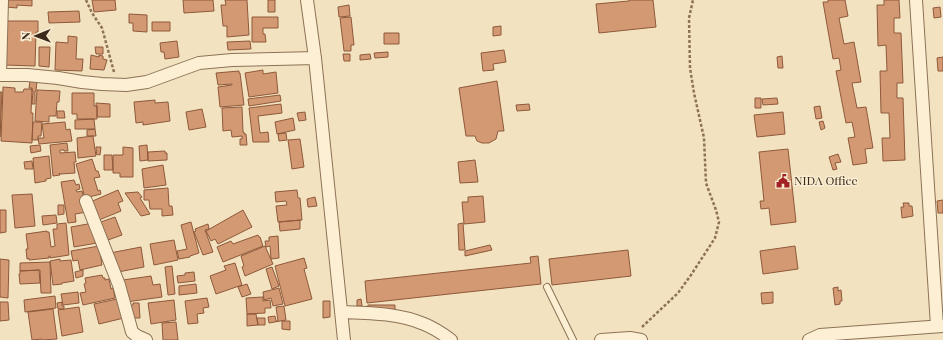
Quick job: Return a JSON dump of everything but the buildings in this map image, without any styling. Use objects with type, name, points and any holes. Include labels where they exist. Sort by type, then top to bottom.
[{"type":"street","points":[[2,0],[0,75],[27,75],[82,82],[126,85],[147,82],[199,63],[232,60],[315,58]]},
{"type":"street","points":[[307,0],[315,58],[344,340]]},
{"type":"street","points":[[809,340],[820,335],[940,326],[916,0]]},
{"type":"street","points":[[86,201],[119,285],[132,332],[146,340]]},
{"type":"street","points":[[341,312],[378,314],[406,318],[426,324],[451,340]]},
{"type":"street","points":[[601,340],[636,339]]},
{"type":"lane","points":[[547,287],[573,340]]},
{"type":"path","points":[[86,0],[92,13],[102,28],[117,84]]},
{"type":"path","points":[[636,339],[659,312],[678,293],[691,275],[715,238],[719,222],[706,183],[704,138],[690,68],[689,18],[692,0]]},
{"type":"place","name":"NIDA Office","points":[[783,181]]}]
